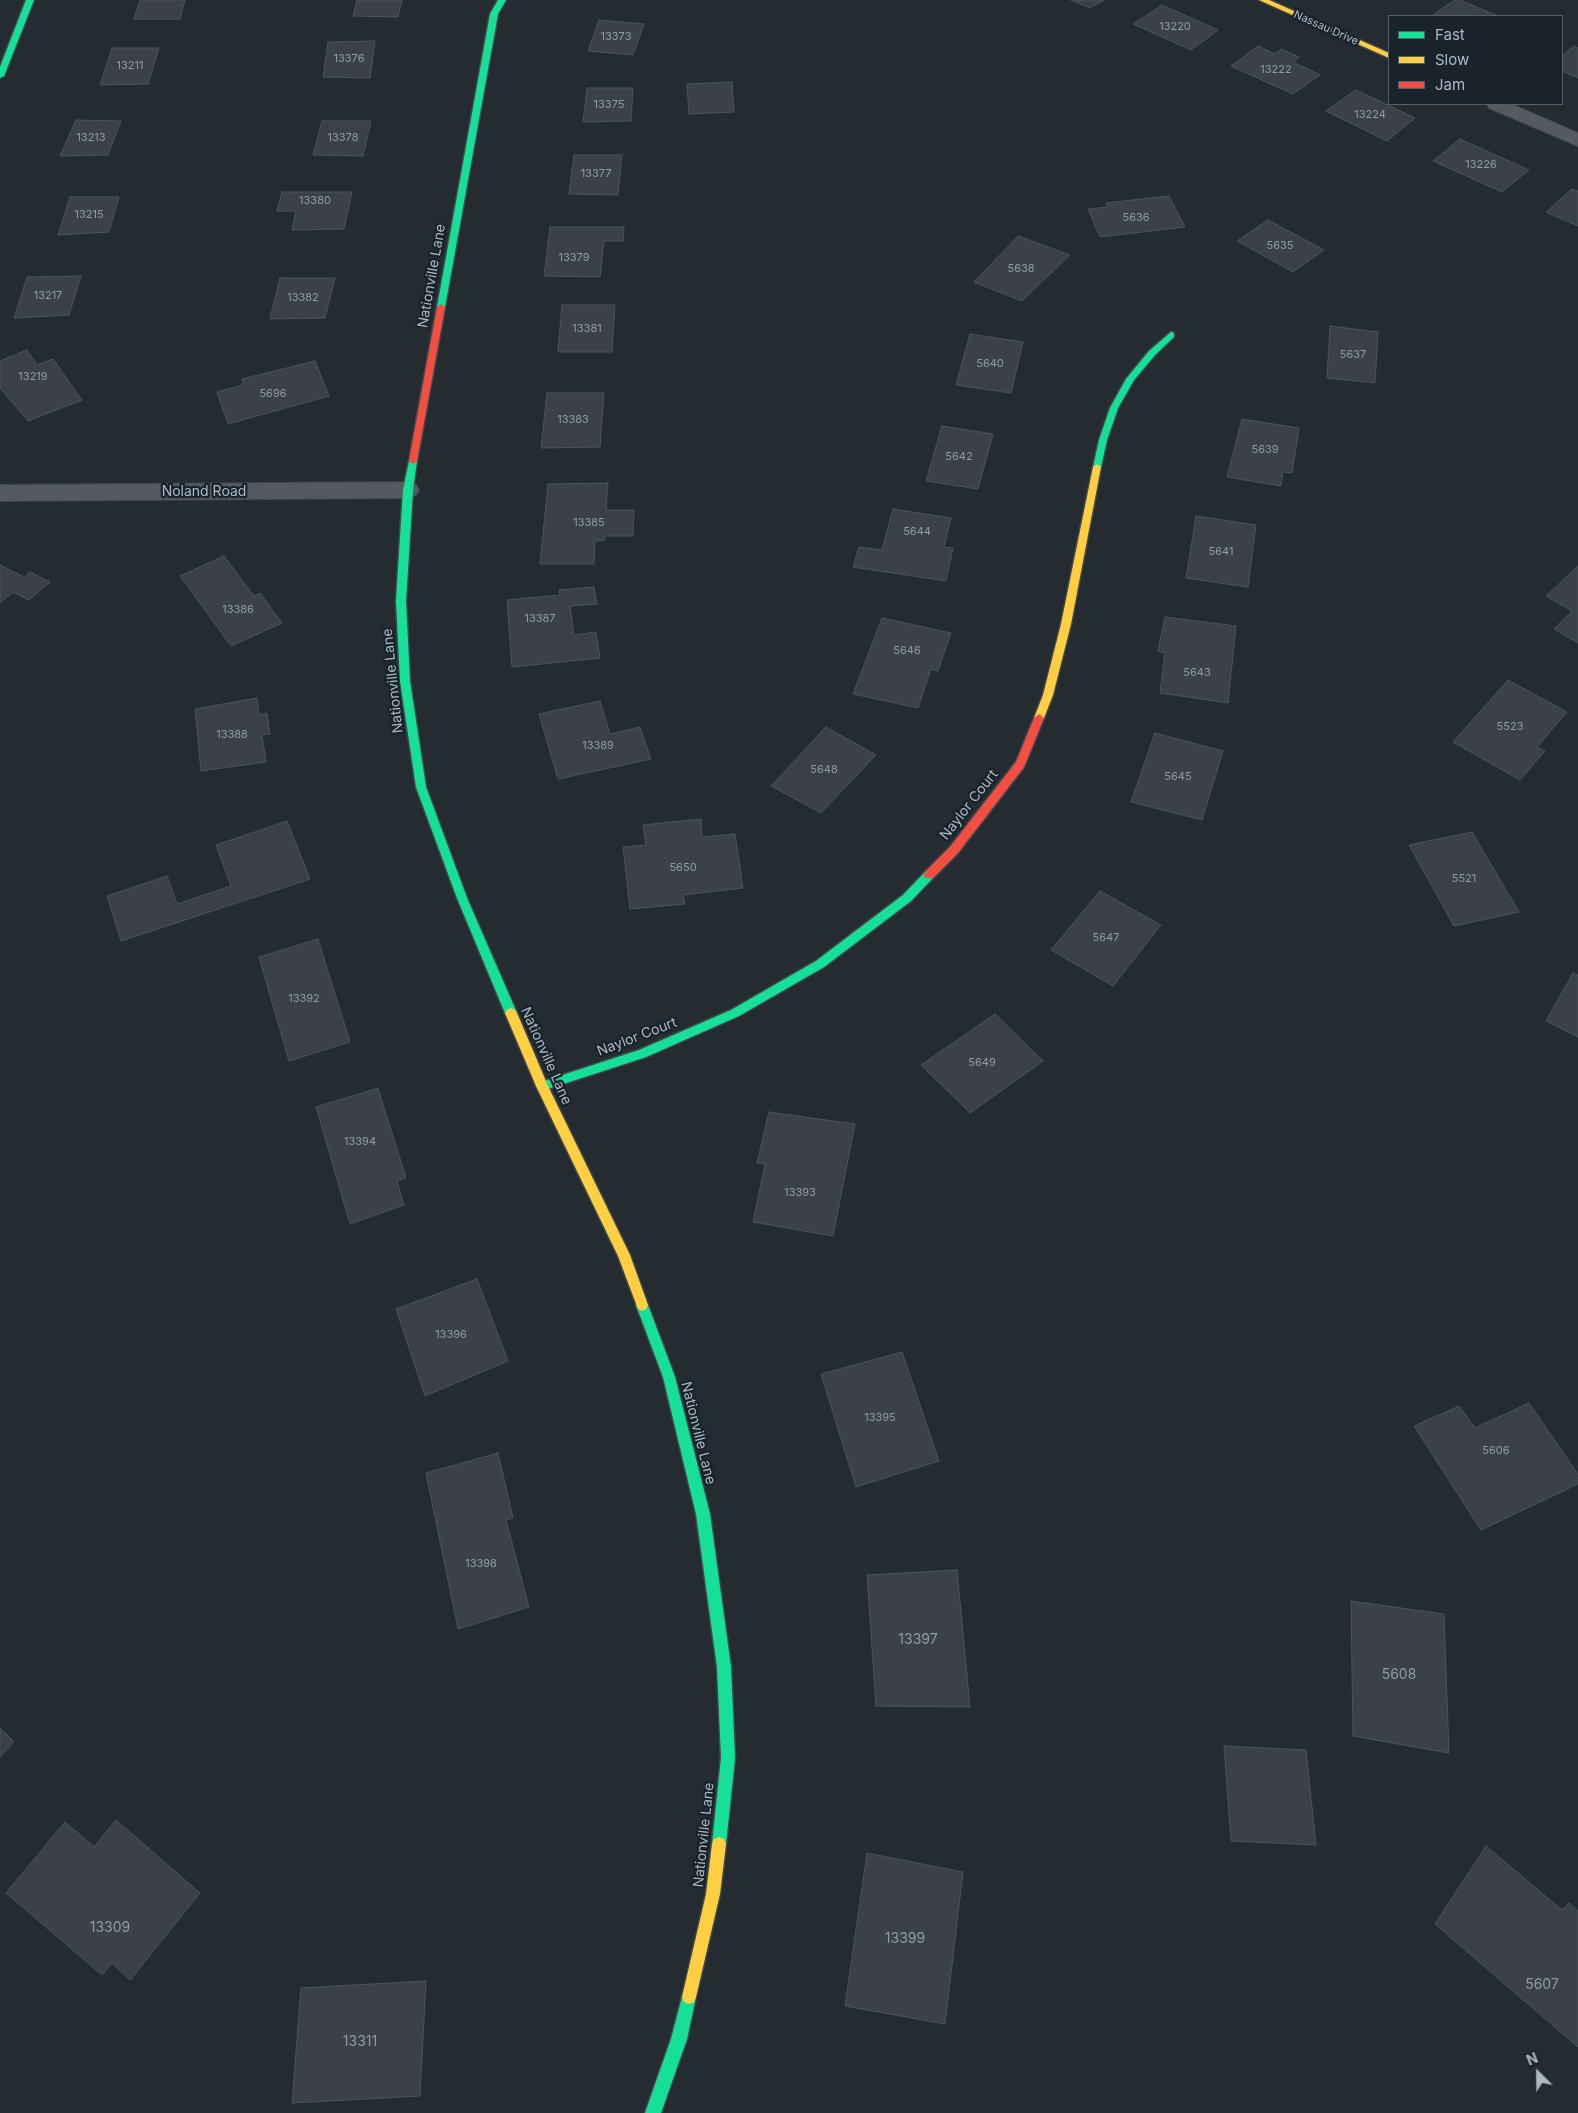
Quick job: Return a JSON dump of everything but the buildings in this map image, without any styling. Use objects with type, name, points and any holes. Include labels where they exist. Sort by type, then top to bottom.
[{"type":"street","points":[[0,76],[30,0]]},
{"type":"street","name":"Nationville Lane","points":[[502,0],[494,14],[408,490],[401,601],[405,681],[421,787],[462,898],[542,1086],[624,1255],[669,1377],[703,1514],[724,1666],[728,1758],[712,1894],[679,2039],[653,2113]]},
{"type":"street","name":"Nassau Drive","points":[[1263,0],[1388,56]]},
{"type":"street","points":[[1498,105],[1578,140]]},
{"type":"street","name":"Naylor Court","points":[[542,1086],[642,1054],[735,1013],[820,964],[907,898],[954,850],[1020,764],[1048,695],[1066,624],[1104,440],[1114,408],[1130,379],[1152,353],[1171,335]]},
{"type":"street","name":"Noland Road","points":[[0,493],[408,490]]},
{"type":"traffic: fast","points":[[0,76],[30,0]]},
{"type":"traffic: fast","points":[[441,307],[494,14],[502,0]]},
{"type":"traffic: fast","points":[[1097,467],[1103,440],[1114,408],[1130,379],[1152,353],[1171,335]]},
{"type":"traffic: fast","points":[[413,461],[408,490],[401,601],[405,681],[421,787],[462,898],[511,1013]]},
{"type":"traffic: fast","points":[[542,1086],[642,1054],[735,1013],[820,964],[907,898],[929,875]]},
{"type":"traffic: fast","points":[[642,1305],[669,1377],[703,1514],[724,1667],[728,1758],[719,1844]]},
{"type":"traffic: fast","points":[[653,2113],[679,2039],[689,1997]]},
{"type":"traffic: slow","points":[[1263,0],[1388,56]]},
{"type":"traffic: slow","points":[[1039,718],[1048,695],[1066,624],[1097,467]]},
{"type":"traffic: slow","points":[[511,1013],[542,1086],[624,1255],[642,1305]]},
{"type":"traffic: slow","points":[[689,1997],[713,1894],[719,1844]]},
{"type":"traffic: jam","points":[[413,461],[441,307]]},
{"type":"traffic: jam","points":[[929,875],[954,850],[1020,764],[1039,718]]}]
